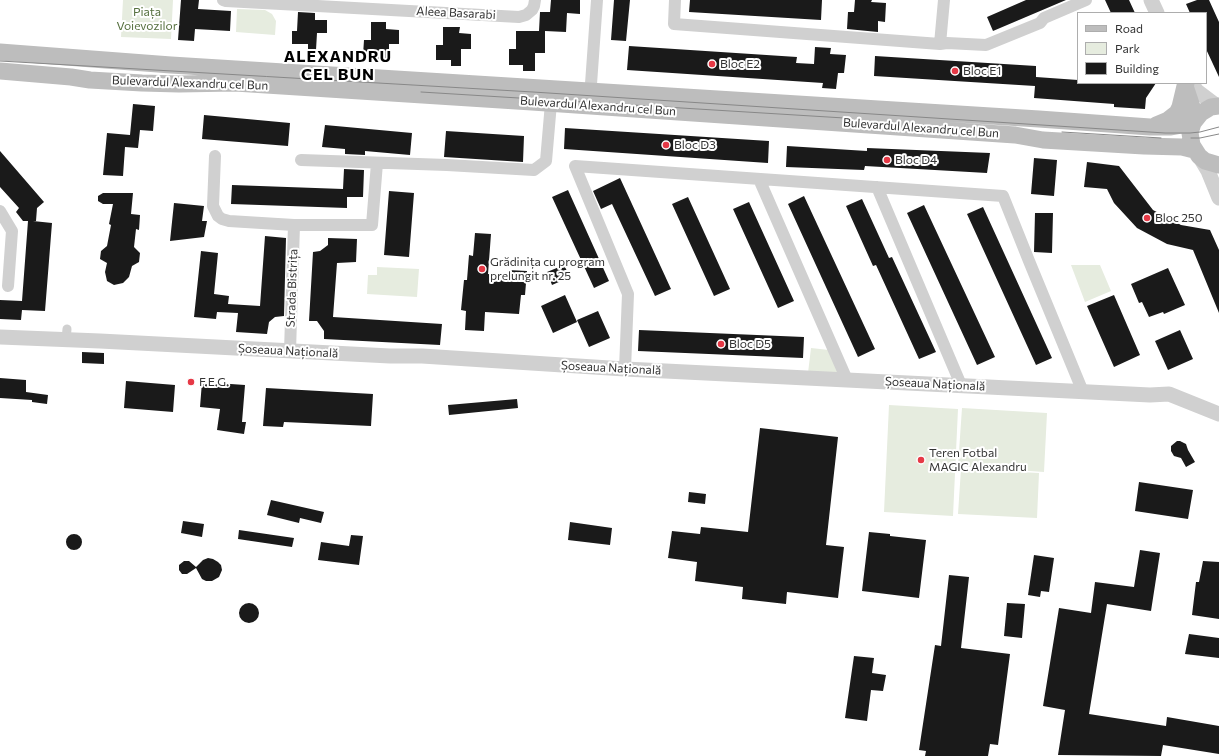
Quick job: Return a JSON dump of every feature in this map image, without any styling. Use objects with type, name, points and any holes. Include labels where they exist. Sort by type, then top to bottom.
[{"type":"main road","name":"Bulevardul Alexandru cel Bun","points":[[0,52],[590,98],[1007,134],[1043,140],[1136,146],[1182,147],[1197,153],[1205,161],[1219,165]]},
{"type":"main road","name":"Bulevardul Alexandru cel Bun","points":[[0,71],[90,80],[179,84],[235,83],[551,103],[590,98],[1039,119],[1150,127],[1171,127],[1193,123]]},
{"type":"main road","points":[[1187,84],[1193,110],[1193,123]]},
{"type":"main road","points":[[1150,127],[1168,120],[1177,113],[1180,108],[1187,84]]},
{"type":"main road","points":[[1197,153],[1190,138],[1193,123],[1197,116],[1206,109],[1218,106]]},
{"type":"street","name":"Aleea Basarabi","points":[[223,0],[226,2],[520,17],[526,15],[532,10],[535,0]]},
{"type":"street","points":[[590,98],[597,0]]},
{"type":"street","points":[[675,0],[674,24],[940,44],[986,45],[1040,23],[1044,18],[1086,0]]},
{"type":"street","points":[[940,44],[944,0]]},
{"type":"street","points":[[1151,0],[1157,12]]},
{"type":"street","points":[[1187,84],[1218,106]]},
{"type":"street","points":[[301,160],[448,165],[534,170],[546,161],[551,103]]},
{"type":"street","points":[[1197,153],[1208,171],[1219,198]]},
{"type":"street","points":[[215,156],[213,206],[218,216],[229,221],[294,225],[372,225],[377,163]]},
{"type":"street","points":[[625,369],[628,294],[575,166],[1003,196],[1083,392]]},
{"type":"street","points":[[758,179],[847,380]]},
{"type":"street","points":[[877,187],[961,385]]},
{"type":"street","points":[[0,211],[12,231],[8,286]]},
{"type":"street","name":"Strada Bistrița","points":[[290,351],[294,225]]},
{"type":"street","name":"Șoseaua Națională","points":[[0,337],[66,334],[290,351],[390,356],[422,356],[625,369],[1083,392],[1150,395],[1169,394],[1219,414]]},
{"type":"green space","name":"Piața Voievozilor","points":[[123,0],[173,0],[171,39],[121,37]]},
{"type":"green space","points":[[237,9],[265,10],[272,14],[276,21],[275,35],[236,32]]},
{"type":"green space","points":[[1071,265],[1100,265],[1111,291],[1085,302]]},
{"type":"green space","points":[[377,267],[419,269],[417,297],[367,294],[368,275],[377,275]]},
{"type":"green space","points":[[811,348],[829,350],[838,371],[831,376],[808,373]]},
{"type":"green space","name":"Teren Fotbal MAGIC Alexandru","points":[[889,405],[958,409],[953,516],[884,512]]},
{"type":"green space","points":[[962,408],[1047,413],[1044,472],[958,466]]},
{"type":"green space","points":[[961,469],[1039,473],[1037,518],[958,514]]},
{"type":"building","points":[[181,0],[199,0],[198,9],[231,11],[230,31],[195,29],[194,41],[178,40]]},
{"type":"building","points":[[551,0],[580,0],[580,14],[567,13],[566,32],[545,31],[545,53],[535,53],[535,71],[523,71],[523,65],[509,65],[509,49],[516,49],[516,31],[539,31],[540,12],[550,12]]},
{"type":"building","points":[[614,0],[630,0],[626,41],[611,40]]},
{"type":"building","points":[[690,0],[822,0],[821,20],[689,12]]},
{"type":"building","points":[[855,0],[872,0],[871,2],[886,3],[885,22],[878,21],[878,32],[847,29],[848,12],[854,12]]},
{"type":"building","points":[[1026,0],[1066,0],[993,31],[987,17]]},
{"type":"building","points":[[1105,0],[1129,0],[1135,12],[1111,12]]},
{"type":"building","points":[[1197,0],[1209,0],[1219,22],[1219,77],[1207,51],[1207,12],[1190,12],[1186,4]]},
{"type":"building","points":[[298,12],[315,13],[315,20],[327,20],[327,33],[317,33],[316,50],[308,50],[308,44],[292,44],[292,31],[297,31]]},
{"type":"building","points":[[371,22],[386,22],[386,29],[399,30],[399,44],[389,44],[389,62],[378,61],[378,55],[363,55],[364,40],[371,40]]},
{"type":"building","points":[[443,27],[460,27],[459,33],[471,34],[471,49],[461,49],[461,66],[451,66],[451,60],[436,60],[436,45],[443,45]]},
{"type":"building","name":"Bloc E2","points":[[629,46],[797,57],[796,63],[814,64],[815,47],[831,48],[830,54],[846,55],[844,73],[838,73],[836,89],[822,88],[823,83],[627,70]]},
{"type":"building","points":[[875,56],[1036,66],[1036,77],[1077,80],[1077,84],[1155,84],[1146,98],[1145,109],[1114,107],[1114,104],[1034,98],[1035,86],[874,76]]},
{"type":"building","points":[[133,104],[155,106],[153,131],[140,130],[138,148],[125,147],[123,176],[103,175],[107,133],[130,135]]},
{"type":"building","points":[[204,115],[290,123],[288,146],[202,139]]},
{"type":"building","points":[[325,125],[412,133],[410,155],[365,151],[365,155],[345,154],[345,149],[322,147]]},
{"type":"building","name":"Bloc D3","points":[[565,128],[769,141],[768,163],[564,149]]},
{"type":"building","points":[[446,131],[524,136],[523,162],[444,157]]},
{"type":"building","name":"Bloc D4","points":[[787,146],[867,151],[867,148],[990,153],[987,173],[865,166],[864,170],[786,167]]},
{"type":"building","points":[[0,151],[44,202],[37,208],[36,221],[33,221],[52,223],[45,311],[22,310],[21,320],[0,319],[0,300],[22,301],[28,221],[23,221],[16,212],[19,208],[0,187]]},
{"type":"building","points":[[1034,158],[1057,160],[1054,196],[1031,194]]},
{"type":"building","name":"Bloc 250","points":[[1087,162],[1119,166],[1153,210],[1181,225],[1210,230],[1219,250],[1219,313],[1193,250],[1167,244],[1137,228],[1114,203],[1107,189],[1084,187]]},
{"type":"building","points":[[344,169],[364,170],[363,197],[347,197],[347,208],[231,204],[232,185],[343,189]]},
{"type":"building","points":[[620,178],[671,289],[655,296],[612,204],[601,209],[593,191]]},
{"type":"building","points":[[568,190],[609,281],[594,288],[552,197]]},
{"type":"building","points":[[389,191],[414,193],[409,257],[384,255]]},
{"type":"building","points":[[103,193],[133,193],[131,214],[140,215],[139,230],[136,229],[134,247],[140,253],[139,262],[132,266],[129,277],[123,283],[114,285],[107,281],[105,272],[107,263],[100,259],[101,251],[107,246],[113,204],[103,204],[98,201],[98,196]]},
{"type":"building","points":[[804,196],[875,349],[858,357],[788,204]]},
{"type":"building","points":[[688,197],[730,289],[714,296],[672,204]]},
{"type":"building","points":[[862,199],[889,258],[892,257],[936,352],[919,359],[876,265],[873,266],[846,206]]},
{"type":"building","points":[[749,202],[794,301],[778,308],[733,209]]},
{"type":"building","points":[[174,203],[204,206],[202,221],[207,221],[204,237],[170,241]]},
{"type":"building","points":[[924,205],[995,357],[977,365],[907,213]]},
{"type":"building","points":[[983,207],[1052,358],[1036,365],[967,214]]},
{"type":"building","points":[[1035,213],[1053,213],[1052,253],[1034,252]]},
{"type":"building","name":"Grădinița cu program prelungit nr. 25","points":[[475,233],[491,234],[488,274],[507,276],[508,270],[527,271],[525,295],[521,295],[519,314],[485,312],[484,331],[465,330],[466,311],[461,310],[464,280],[467,280],[469,255],[473,256]]},
{"type":"building","points":[[265,236],[286,238],[284,316],[275,317],[269,322],[267,334],[236,332],[238,313],[217,312],[216,319],[194,317],[201,251],[218,253],[214,294],[229,296],[228,304],[260,306]]},
{"type":"building","points":[[328,238],[357,239],[356,262],[337,263],[333,317],[442,324],[440,345],[324,339],[324,331],[317,321],[309,321],[313,252],[320,251],[328,245]]},
{"type":"building","points":[[564,265],[570,277],[552,285],[547,272]]},
{"type":"building","points":[[1168,268],[1185,305],[1164,314],[1163,312],[1149,317],[1142,302],[1139,303],[1131,284]]},
{"type":"building","points":[[565,295],[577,322],[553,333],[541,306]]},
{"type":"building","points":[[1114,295],[1140,355],[1114,367],[1087,306]]},
{"type":"building","points":[[598,311],[610,338],[589,347],[577,320]]},
{"type":"building","name":"Bloc D5","points":[[639,330],[804,337],[803,358],[638,351]]},
{"type":"building","points":[[1180,330],[1193,359],[1168,370],[1155,341]]},
{"type":"building","points":[[82,352],[104,353],[104,364],[82,363]]},
{"type":"building","points":[[0,378],[26,380],[26,392],[48,395],[47,404],[32,402],[32,400],[0,398]]},
{"type":"building","points":[[126,381],[175,385],[173,412],[124,408]]},
{"type":"building","points":[[202,382],[245,385],[242,422],[246,422],[244,434],[217,430],[220,409],[200,407]]},
{"type":"building","points":[[266,388],[373,394],[371,426],[284,422],[283,427],[263,426]]},
{"type":"building","points":[[517,399],[518,408],[449,415],[448,405]]},
{"type":"building","points":[[760,428],[838,437],[826,545],[844,547],[838,598],[787,592],[786,604],[742,599],[743,587],[695,581],[697,562],[668,558],[672,531],[700,534],[701,527],[748,532]]},
{"type":"building","points":[[1177,441],[1186,444],[1195,462],[1186,467],[1181,458],[1174,456],[1171,451],[1171,446]]},
{"type":"building","points":[[1139,482],[1193,490],[1188,519],[1135,511]]},
{"type":"building","points":[[689,492],[706,494],[705,504],[688,502]]},
{"type":"building","points":[[271,500],[324,512],[321,523],[300,518],[299,523],[267,515]]},
{"type":"building","points":[[183,521],[204,524],[202,537],[181,533]]},
{"type":"building","points":[[570,522],[612,528],[610,545],[568,540]]},
{"type":"building","points":[[239,530],[294,538],[292,547],[238,539]]},
{"type":"building","points":[[869,532],[926,540],[919,598],[862,591]]},
{"type":"building","points":[[71,534],[77,534],[82,539],[80,548],[77,550],[71,550],[66,545],[66,539]]},
{"type":"building","points":[[351,535],[363,536],[359,565],[318,560],[321,542],[349,546]]},
{"type":"building","points":[[1140,550],[1160,553],[1151,611],[1107,604],[1089,714],[1166,726],[1167,717],[1219,726],[1219,754],[1163,745],[1161,756],[1058,755],[1065,710],[1043,706],[1059,608],[1091,613],[1095,582],[1134,587]]},
{"type":"building","points":[[1034,555],[1054,558],[1049,592],[1041,591],[1040,597],[1028,595]]},
{"type":"building","points":[[208,558],[218,562],[221,565],[222,570],[219,577],[212,581],[202,579],[196,568],[187,574],[182,574],[179,570],[179,565],[184,561],[189,561],[196,567],[203,560]]},
{"type":"building","points":[[1203,561],[1219,562],[1219,619],[1192,615],[1196,582],[1199,582]]},
{"type":"building","points":[[949,575],[969,577],[961,648],[1010,654],[998,745],[990,744],[988,756],[925,756],[926,751],[919,750],[935,645],[941,646]]},
{"type":"building","points":[[245,603],[253,603],[259,609],[259,617],[253,623],[245,623],[239,617],[239,609]]},
{"type":"building","points":[[1007,603],[1025,604],[1022,638],[1004,636]]},
{"type":"building","points":[[1189,634],[1219,638],[1219,658],[1185,654]]},
{"type":"building","points":[[854,656],[874,658],[872,673],[886,675],[883,691],[871,690],[867,721],[845,718]]},
{"type":"tram line","points":[[0,61],[533,92],[1165,133],[1200,132],[1219,127]]},
{"type":"tram line","points":[[421,92],[844,118]]},
{"type":"tram line","points":[[1062,132],[1161,138]]},
{"type":"tram line","points":[[1191,138],[1200,138],[1219,134]]},
{"type":"place","name":"Bloc E2","points":[[712,64]]},
{"type":"place","name":"Bloc E1","points":[[955,71]]},
{"type":"place","name":"Bloc D3","points":[[666,145]]},
{"type":"place","name":"Bloc D4","points":[[887,160]]},
{"type":"place","name":"Bloc 250","points":[[1147,218]]},
{"type":"place","name":"Grădinița cu program prelungit nr. 25","points":[[482,269]]},
{"type":"place","name":"Bloc D5","points":[[721,344]]},
{"type":"place","name":"F.E.G.","points":[[191,382]]},
{"type":"place","name":"Teren Fotbal MAGIC Alexandru","points":[[921,460]]},
{"type":"district","name":"ALEXANDRU CEL BUN","points":[[338,66]]}]
